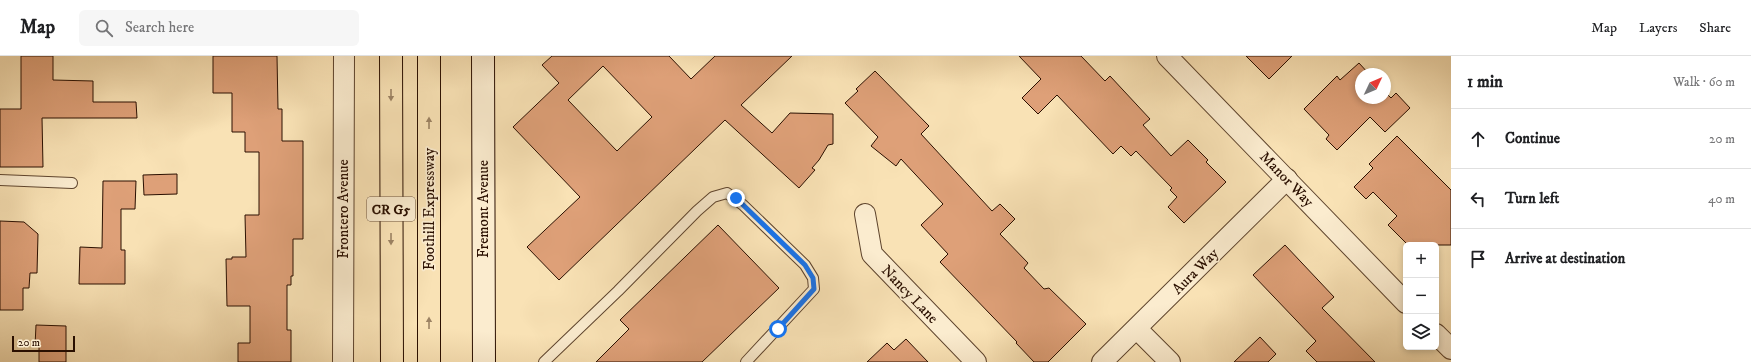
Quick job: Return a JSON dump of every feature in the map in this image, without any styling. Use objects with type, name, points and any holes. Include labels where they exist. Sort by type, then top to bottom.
[{"type":"highway","name":"CR G5","points":[[391,56],[392,362]]},
{"type":"highway","name":"Foothill Expressway","points":[[429,56],[429,362]]},
{"type":"street","name":"Frontero Avenue","points":[[343,362],[344,56]]},
{"type":"street","name":"Fremont Avenue","points":[[483,56],[484,362]]},
{"type":"street","name":"Manor Way","points":[[1167,56],[1403,300]]},
{"type":"street","name":"Aura Way","points":[[1102,362],[1287,179]]},
{"type":"street","name":"Nancy Lane","points":[[865,214],[872,254],[976,362]]},
{"type":"street","points":[[1137,329],[1170,362]]},
{"type":"street","points":[[1439,337],[1451,349]]},
{"type":"lane","points":[[0,180],[72,183]]},
{"type":"lane","points":[[544,362],[618,291],[697,211],[713,197],[727,193],[743,205],[805,265],[813,278],[814,289],[746,362]]},
{"type":"building","points":[[21,56],[53,56],[53,80],[93,81],[93,102],[136,102],[137,118],[42,118],[43,167],[0,167],[0,109],[21,109]]},
{"type":"building","points":[[213,56],[277,56],[278,109],[282,109],[282,141],[303,141],[303,239],[293,239],[293,276],[291,276],[291,285],[287,285],[287,330],[291,330],[291,362],[238,362],[238,343],[250,343],[250,306],[227,306],[226,259],[232,259],[232,257],[246,257],[245,215],[259,215],[259,152],[245,152],[245,132],[232,132],[232,93],[213,93]]},
{"type":"building","points":[[552,56],[669,56],[691,79],[715,56],[792,56],[741,105],[772,133],[790,113],[833,114],[833,144],[828,145],[812,168],[815,170],[799,188],[725,120],[559,280],[527,247],[580,197],[513,127],[559,83],[542,65]],"holes":[[[603,66],[652,117],[617,151],[568,100]]]},
{"type":"building","points":[[1019,56],[1081,56],[1105,81],[1110,76],[1150,119],[1143,125],[1171,156],[1188,140],[1208,160],[1206,162],[1226,182],[1184,223],[1168,207],[1177,197],[1170,190],[1172,188],[1136,151],[1131,156],[1121,146],[1113,154],[1057,95],[1038,114],[1022,98],[1041,79]]},
{"type":"building","points":[[1246,56],[1292,56],[1269,79]]},
{"type":"building","points":[[1359,63],[1364,68],[1355,68],[1355,104],[1391,104],[1391,98],[1396,93],[1410,108],[1385,132],[1370,117],[1337,150],[1326,139],[1329,135],[1304,109],[1337,76],[1340,80]]},
{"type":"building","points":[[875,71],[929,126],[921,134],[992,211],[1000,204],[1015,219],[1000,234],[1028,263],[1024,268],[1044,289],[1049,288],[1086,324],[1048,362],[1034,362],[1016,343],[1017,342],[940,262],[948,254],[921,225],[943,204],[901,159],[896,166],[871,146],[878,137],[845,103],[858,91],[856,89]]},
{"type":"building","points":[[1397,136],[1451,190],[1451,245],[1439,245],[1439,242],[1405,242],[1388,225],[1397,216],[1373,192],[1366,199],[1354,187],[1373,168],[1369,164]]},
{"type":"building","points":[[177,174],[177,194],[144,195],[143,175]]},
{"type":"building","points":[[103,181],[136,181],[135,209],[121,209],[121,250],[125,250],[125,284],[79,284],[80,247],[102,248]]},
{"type":"building","points":[[0,221],[24,222],[38,234],[37,273],[30,273],[29,288],[23,288],[23,310],[0,310]]},
{"type":"building","points":[[718,225],[779,288],[702,362],[596,362],[629,329],[620,320]]},
{"type":"building","points":[[1285,245],[1334,297],[1322,308],[1375,362],[1317,362],[1306,351],[1316,341],[1253,275]]},
{"type":"building","points":[[36,325],[66,326],[66,362],[39,362],[39,346],[35,346]]},
{"type":"building","points":[[1260,337],[1276,354],[1268,362],[1234,362]]},
{"type":"building","points":[[906,339],[928,362],[867,362],[887,343],[894,350]]},
{"type":"route","points":[[736,198],[805,265],[813,278],[814,289],[778,329]]}]
